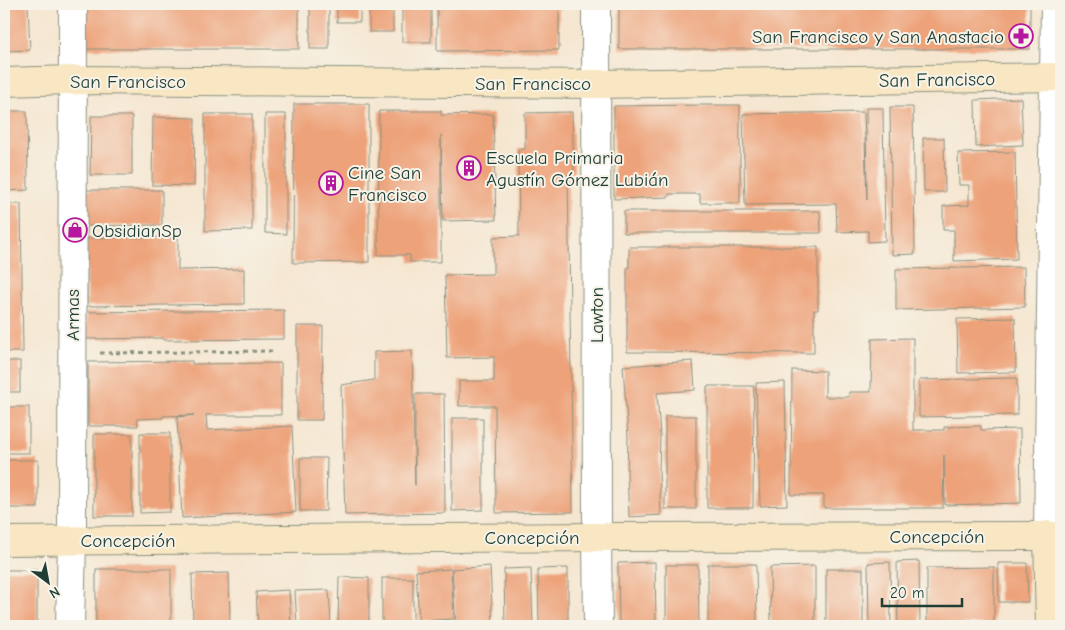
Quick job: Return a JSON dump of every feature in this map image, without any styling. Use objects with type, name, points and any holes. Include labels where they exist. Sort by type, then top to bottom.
[{"type":"street","name":"Armas","points":[[70,626],[72,541],[73,4]]},
{"type":"street","name":"Lawton","points":[[596,4],[596,537],[598,626]]},
{"type":"street","points":[[1050,626],[1055,536],[1058,77],[1055,4]]},
{"type":"street","name":"San Francisco","points":[[4,82],[72,80],[595,84],[1058,77]]},
{"type":"street","name":"Concepción","points":[[4,541],[1055,536]]},
{"type":"path","points":[[72,354],[274,352]]},
{"type":"building","points":[[4,4],[28,4],[30,50],[4,51]]},
{"type":"building","points":[[78,4],[299,4],[299,49],[78,49]]},
{"type":"building","points":[[310,4],[329,4],[329,49],[310,49]]},
{"type":"building","points":[[337,4],[360,4],[360,22],[337,22]]},
{"type":"building","points":[[369,4],[393,4],[393,32],[369,32]]},
{"type":"building","points":[[402,4],[431,4],[431,42],[402,42]]},
{"type":"building","points":[[437,4],[559,4],[559,50],[437,51]]},
{"type":"building","points":[[619,4],[1030,4],[1030,49],[619,49]]},
{"type":"building","points":[[1021,98],[1023,145],[976,147],[975,100]]},
{"type":"building","name":"Cine San Francisco","points":[[294,104],[369,104],[369,262],[293,263]]},
{"type":"building","points":[[740,105],[740,203],[700,203],[700,194],[669,194],[669,197],[614,199],[614,106]]},
{"type":"building","points":[[890,107],[913,107],[915,254],[892,255]]},
{"type":"building","points":[[866,108],[883,108],[885,241],[868,242],[868,231],[837,232],[836,204],[745,205],[743,114],[864,112],[867,200]]},
{"type":"building","points":[[4,111],[27,111],[28,190],[4,191]]},
{"type":"building","points":[[379,111],[441,111],[441,115],[493,114],[496,220],[443,221],[441,135],[441,262],[410,262],[410,255],[378,255]]},
{"type":"building","points":[[572,112],[574,173],[568,174],[573,512],[496,513],[495,406],[459,406],[459,381],[494,381],[494,357],[447,358],[445,275],[493,274],[493,237],[519,236],[518,149],[525,149],[525,113]]},
{"type":"building","points":[[205,114],[252,114],[252,230],[205,231]]},
{"type":"building","points":[[265,114],[286,114],[286,234],[265,233]]},
{"type":"building","points":[[91,116],[132,116],[132,175],[90,175]]},
{"type":"building","points":[[153,117],[195,118],[194,186],[152,185]]},
{"type":"building","points":[[923,138],[944,138],[945,192],[924,192]]},
{"type":"building","points":[[1015,152],[1017,259],[954,261],[954,230],[943,230],[943,206],[969,205],[969,185],[959,185],[958,153]]},
{"type":"building","points":[[86,190],[162,190],[162,225],[86,226]]},
{"type":"building","points":[[4,204],[21,204],[23,352],[4,352]]},
{"type":"building","points":[[624,211],[820,211],[821,233],[624,233]]},
{"type":"building","points":[[178,237],[178,270],[244,269],[244,304],[87,306],[87,238]]},
{"type":"building","points":[[629,247],[818,247],[818,310],[814,310],[814,353],[627,352],[627,268],[629,268]]},
{"type":"building","points":[[1024,267],[1025,307],[896,310],[896,269]]},
{"type":"building","points":[[284,310],[284,339],[86,339],[86,312]]},
{"type":"building","points":[[1015,318],[1016,372],[958,373],[957,319]]},
{"type":"building","points":[[297,326],[323,326],[322,420],[297,420]]},
{"type":"building","points":[[913,338],[913,430],[944,430],[944,427],[981,426],[981,430],[1020,429],[1021,503],[945,505],[944,455],[943,508],[824,508],[824,495],[791,495],[792,370],[825,371],[825,397],[849,397],[849,392],[871,392],[872,339]]},
{"type":"building","points":[[412,351],[415,485],[415,394],[444,394],[445,513],[345,515],[341,385],[374,380],[374,352]]},
{"type":"building","points":[[4,361],[20,361],[20,392],[4,392]]},
{"type":"building","points":[[192,361],[192,364],[281,363],[281,415],[206,415],[207,430],[292,426],[296,512],[182,518],[177,417],[194,415],[137,419],[138,426],[88,426],[88,362]]},
{"type":"building","points":[[693,361],[695,390],[657,393],[660,435],[661,515],[629,517],[628,437],[623,366]]},
{"type":"building","points":[[1017,378],[1017,415],[919,417],[919,380]]},
{"type":"building","points":[[785,382],[787,505],[760,506],[756,383]]},
{"type":"building","points":[[707,386],[754,386],[753,508],[707,508]]},
{"type":"building","points":[[4,407],[29,407],[29,453],[4,453]]},
{"type":"building","points":[[665,416],[696,416],[696,509],[665,509]]},
{"type":"building","points":[[452,418],[483,418],[483,510],[452,511]]},
{"type":"building","points":[[140,433],[170,433],[170,512],[140,513]]},
{"type":"building","points":[[94,434],[132,434],[132,516],[94,516]]},
{"type":"building","points":[[300,458],[327,458],[326,511],[300,511]]},
{"type":"building","points":[[4,460],[38,460],[38,508],[4,508]]},
{"type":"building","points":[[919,561],[920,626],[898,626],[897,562]]},
{"type":"building","points":[[655,562],[656,626],[619,626],[618,563]]},
{"type":"building","points":[[890,562],[891,626],[869,626],[868,563]]},
{"type":"building","points":[[998,563],[1027,563],[1028,602],[999,602]]},
{"type":"building","points":[[708,564],[756,564],[757,626],[708,626]]},
{"type":"building","points":[[666,565],[698,565],[699,626],[666,626]]},
{"type":"building","points":[[490,566],[493,626],[456,626],[452,569]]},
{"type":"building","points":[[815,566],[815,626],[771,626],[770,567]]},
{"type":"building","points":[[994,567],[994,624],[927,626],[927,568]]},
{"type":"building","points":[[531,568],[533,626],[505,626],[504,569]]},
{"type":"building","points":[[568,568],[568,626],[539,626],[538,569]]},
{"type":"building","points":[[96,569],[171,569],[171,626],[96,626]]},
{"type":"building","points":[[451,569],[454,619],[419,621],[416,571]]},
{"type":"building","points":[[826,569],[863,569],[863,626],[826,626]]},
{"type":"building","points":[[4,570],[37,570],[37,626],[4,626]]},
{"type":"building","points":[[229,573],[230,626],[193,626],[192,574]]},
{"type":"building","points":[[339,577],[369,578],[369,626],[338,626]]},
{"type":"building","points":[[382,578],[413,578],[413,626],[382,626]]},
{"type":"building","points":[[289,590],[291,626],[258,626],[256,592]]},
{"type":"building","points":[[329,590],[331,626],[297,626],[295,591]]},
{"type":"place","name":"San Francisco y San Anastacio","points":[[1021,36]]},
{"type":"place","name":"Escuela Primaria Agustín Gómez Lubián","points":[[469,168]]},
{"type":"place","name":"Cine San Francisco","points":[[331,183]]},
{"type":"place","name":"ObsidianSp","points":[[75,230]]}]
